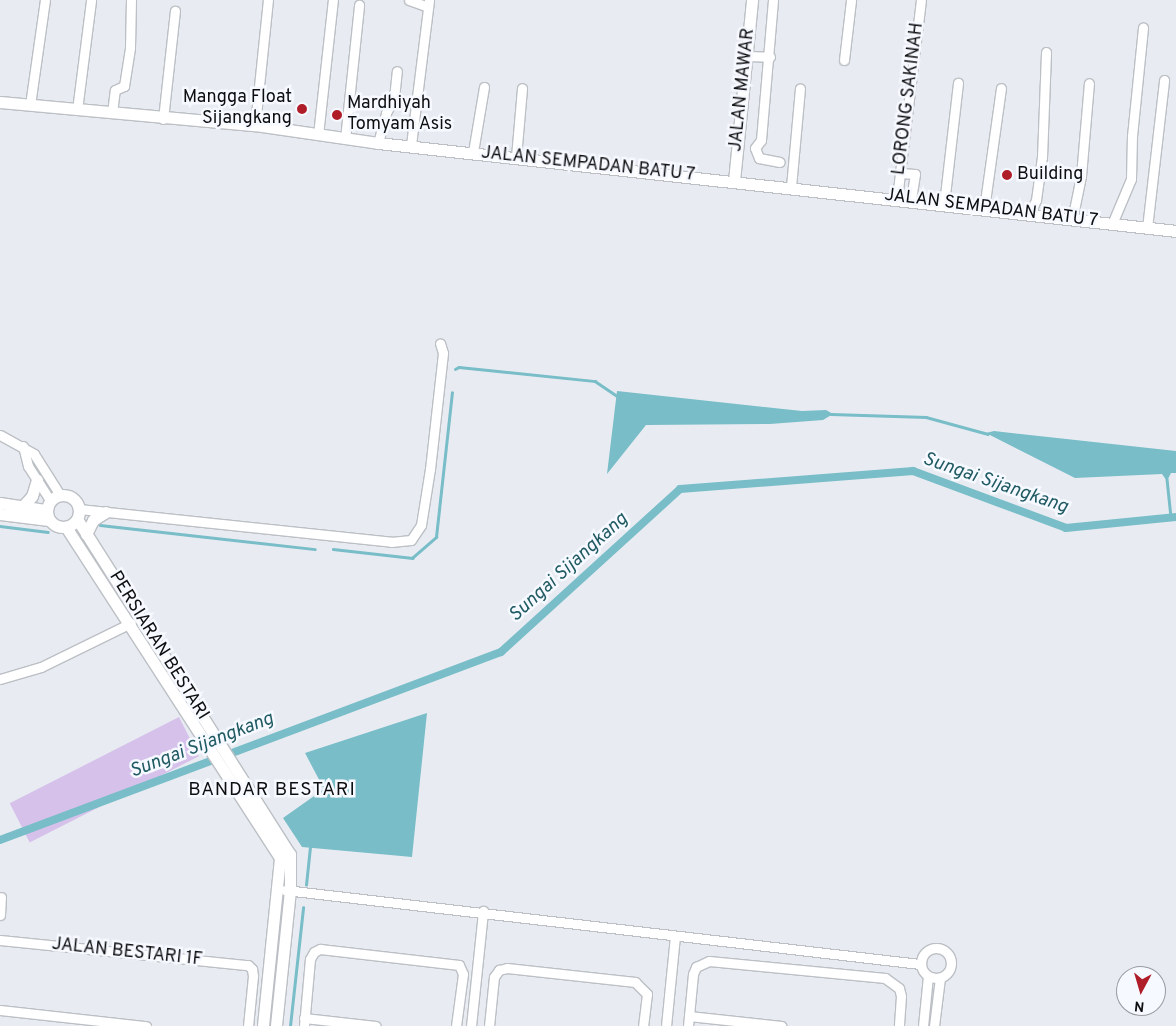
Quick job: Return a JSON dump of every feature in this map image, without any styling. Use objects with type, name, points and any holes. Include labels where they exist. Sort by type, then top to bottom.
[{"type":"street","points":[[30,105],[45,0]]},
{"type":"street","points":[[77,110],[91,0]]},
{"type":"street","points":[[112,113],[115,90],[124,86],[130,47],[130,0]]},
{"type":"street","points":[[255,125],[268,0]]},
{"type":"street","points":[[318,135],[333,0]]},
{"type":"street","points":[[410,0],[428,4],[411,146]]},
{"type":"street","name":"JALAN MAWAR","points":[[734,181],[752,0]]},
{"type":"street","points":[[773,0],[770,57],[761,140],[755,148],[759,158],[780,162]]},
{"type":"street","points":[[844,60],[852,0]]},
{"type":"street","name":"LORONG SAKINAH","points":[[897,198],[921,0]]},
{"type":"street","points":[[345,139],[359,5]]},
{"type":"street","points":[[163,119],[175,11]]},
{"type":"street","points":[[1112,224],[1131,179],[1132,136],[1143,28]]},
{"type":"street","points":[[1029,215],[1036,200],[1042,157],[1046,52]]},
{"type":"street","points":[[747,56],[770,57]]},
{"type":"street","points":[[378,143],[386,113],[394,98],[397,71]]},
{"type":"street","points":[[1147,228],[1164,80]]},
{"type":"street","points":[[944,204],[958,83]]},
{"type":"street","points":[[1072,220],[1081,176],[1089,83]]},
{"type":"street","points":[[473,152],[484,88]]},
{"type":"street","points":[[516,157],[522,88]]},
{"type":"street","points":[[791,186],[800,88]]},
{"type":"street","points":[[984,209],[1001,88]]},
{"type":"street","name":"JALAN SEMPADAN BATU 7","points":[[0,102],[163,119],[255,125],[378,143],[791,186],[1176,231]]},
{"type":"street","points":[[900,173],[915,174],[911,200]]},
{"type":"street","points":[[0,435],[23,446],[34,454],[56,526],[66,527],[78,514],[106,512],[391,542],[411,540],[421,526],[430,469],[443,353],[440,343]]},
{"type":"street","points":[[23,446],[25,461],[51,506]]},
{"type":"street","points":[[23,506],[35,491],[37,480]]},
{"type":"street","name":"PERSIARAN BESTARI","points":[[51,506],[70,496],[86,534],[227,765],[280,858],[263,1026]]},
{"type":"street","points":[[0,503],[23,506],[51,506]]},
{"type":"street","points":[[0,514],[51,506]]},
{"type":"street","points":[[86,534],[93,520],[106,512]]},
{"type":"street","name":"PERSIARAN BESTARI","points":[[66,527],[213,743]]},
{"type":"street","points":[[0,680],[41,667],[131,624]]},
{"type":"street","name":"PERSIARAN BESTARI","points":[[227,765],[290,854],[290,890],[276,1026]]},
{"type":"street","points":[[278,889],[483,911],[675,936],[920,964],[928,976],[923,1026]]},
{"type":"street","points":[[0,915],[1,897]]},
{"type":"street","points":[[471,1026],[483,911]]},
{"type":"street","points":[[666,1026],[675,936]]},
{"type":"street","name":"JALAN BESTARI 1F","points":[[0,940],[241,964],[252,969],[248,1026]]},
{"type":"street","points":[[376,1026],[304,1022],[310,959],[314,952],[320,949],[459,965],[463,974],[456,1026]]},
{"type":"street","points":[[920,964],[926,952],[932,949],[945,951],[949,956],[950,969],[940,978],[934,1026]]},
{"type":"street","points":[[781,1026],[689,1021],[693,974],[696,967],[709,961],[885,978],[899,988],[901,996],[899,1026]]},
{"type":"street","points":[[489,1026],[494,977],[499,970],[635,982],[647,994],[643,1026]]},
{"type":"street","points":[[928,976],[940,978]]},
{"type":"street","points":[[0,1010],[146,1026]]},
{"type":"shaded area","points":[[179,717],[199,756],[30,842],[10,803]]},
{"type":"water","points":[[617,391],[802,411],[826,410],[833,414],[823,420],[770,424],[646,425],[607,474]]},
{"type":"water","points":[[994,431],[1176,451],[1176,473],[1171,473],[1167,481],[1162,474],[1075,478],[986,433]]},
{"type":"water","points":[[427,713],[412,857],[302,847],[283,818],[324,789],[305,753]]},
{"type":"waterway","points":[[455,369],[459,367],[595,381],[619,397]]},
{"type":"waterway","points":[[333,549],[412,558],[436,537],[452,393]]},
{"type":"waterway","points":[[831,414],[926,417],[988,434]]},
{"type":"waterway","name":"Sungai Sijangkang","points":[[0,840],[501,652],[680,489],[913,471],[1066,528],[1176,517]]},
{"type":"waterway","points":[[1167,479],[1171,517]]},
{"type":"waterway","points":[[100,525],[315,549]]},
{"type":"waterway","points":[[0,526],[48,532]]},
{"type":"waterway","points":[[306,885],[310,847]]},
{"type":"waterway","points":[[290,1026],[303,908]]},
{"type":"place","name":"Mangga Float Sijangkang","points":[[302,109]]},
{"type":"place","name":"Mardhiyah Tomyam Asis","points":[[337,115]]},
{"type":"place","name":"Building","points":[[1007,175]]},
{"type":"district","name":"BANDAR BESTARI","points":[[272,791]]}]
